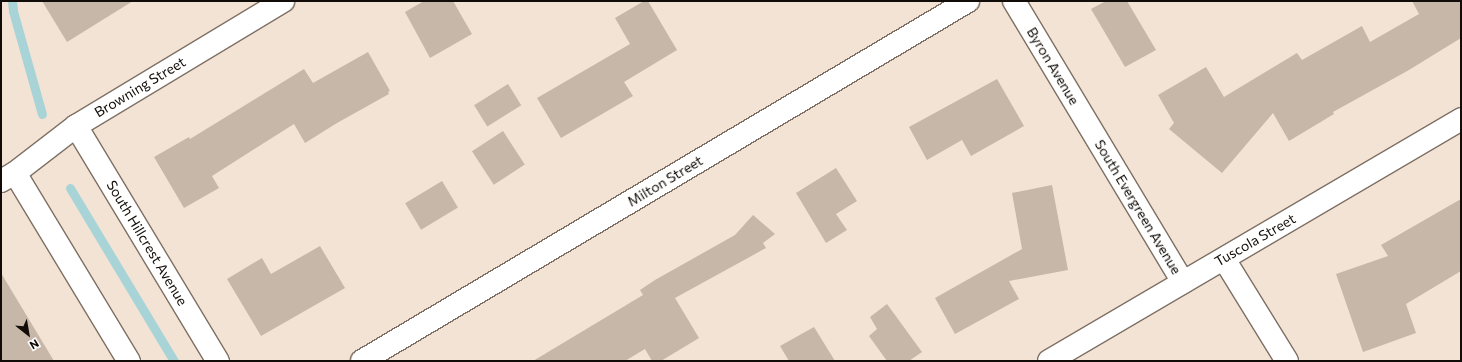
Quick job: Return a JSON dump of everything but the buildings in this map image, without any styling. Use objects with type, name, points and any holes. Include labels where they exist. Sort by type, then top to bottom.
[{"type":"street","name":"Browning Street","points":[[8,177],[76,126],[283,1]]},
{"type":"street","name":"Milton Street","points":[[362,361],[968,1]]},
{"type":"street","name":"Byron Avenue","points":[[1014,1],[1093,132]]},
{"type":"street","name":"Tuscola Street","points":[[1049,361],[1461,119]]},
{"type":"street","name":"South Hillcrest Avenue","points":[[76,126],[218,361]]},
{"type":"street","name":"South Evergreen Avenue","points":[[1093,132],[1183,282]]},
{"type":"street","points":[[8,177],[129,361]]},
{"type":"street","points":[[1224,258],[1287,361]]},
{"type":"waterway","points":[[12,1],[13,11],[42,114]]},
{"type":"waterway","points":[[70,188],[174,361]]}]
